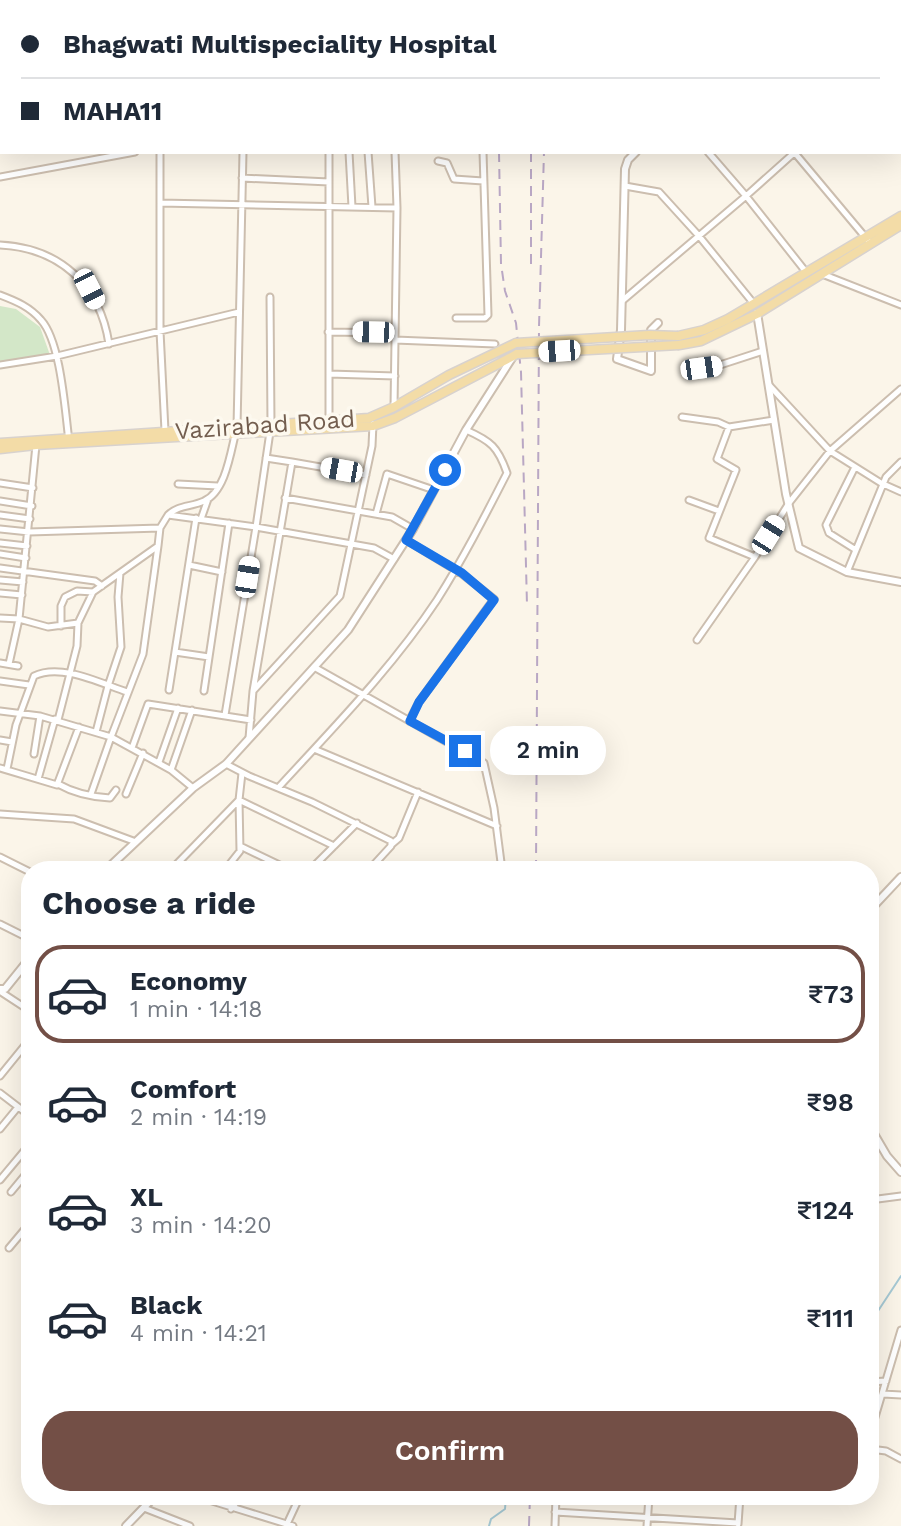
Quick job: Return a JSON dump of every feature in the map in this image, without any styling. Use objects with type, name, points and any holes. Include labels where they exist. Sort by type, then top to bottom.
[{"type":"main road","name":"Vazirabad Road","points":[[0,443],[270,429],[395,418],[515,355],[710,338],[757,314],[822,274],[901,216]]},
{"type":"main road","name":"Vazirabad Road","points":[[270,429],[329,422],[373,422],[449,374],[516,343],[649,335],[678,340],[704,330],[754,304],[806,272],[901,225]]},
{"type":"main road","points":[[782,286],[787,295]]},
{"type":"main road","name":"Vazirabad Road","points":[[0,449],[165,431],[236,431]]},
{"type":"street","points":[[0,177],[124,154]]},
{"type":"street","points":[[160,154],[160,331],[165,431]]},
{"type":"street","points":[[169,690],[198,519],[228,468],[236,431],[243,154]]},
{"type":"street","points":[[329,154],[329,422]]},
{"type":"street","points":[[349,154],[352,207]]},
{"type":"street","points":[[368,154],[372,208]]},
{"type":"street","points":[[395,154],[395,418]]},
{"type":"street","points":[[456,318],[485,318],[488,315],[483,154]]},
{"type":"street","points":[[634,154],[626,164],[621,330],[617,359],[651,371],[651,330],[658,323]]},
{"type":"street","points":[[710,154],[806,272]]},
{"type":"street","points":[[622,301],[793,154]]},
{"type":"street","points":[[795,154],[868,240]]},
{"type":"street","points":[[438,161],[447,163],[454,179],[483,181]]},
{"type":"street","points":[[242,178],[329,182]]},
{"type":"street","points":[[625,187],[659,192],[754,304],[799,548],[847,572],[900,579]]},
{"type":"street","points":[[160,202],[397,208]]},
{"type":"street","points":[[0,245],[22,246],[58,261],[69,270],[89,289],[105,319],[109,344]]},
{"type":"street","points":[[822,274],[901,305]]},
{"type":"street","points":[[0,295],[22,303],[43,321],[57,356],[69,440]]},
{"type":"street","points":[[225,715],[270,429],[270,297]]},
{"type":"street","points":[[0,365],[57,356],[239,312]]},
{"type":"street","points":[[328,331],[495,344]]},
{"type":"street","points":[[685,370],[720,365],[763,351]]},
{"type":"street","points":[[116,861],[193,788],[226,764],[348,630],[413,529],[466,430],[515,355]]},
{"type":"street","points":[[328,374],[395,376]]},
{"type":"street","points":[[768,384],[830,451],[901,492]]},
{"type":"street","points":[[697,640],[789,503],[830,451],[901,389]]},
{"type":"street","points":[[682,418],[717,422],[729,427],[774,421]]},
{"type":"street","points":[[253,691],[340,596],[372,446],[373,422]]},
{"type":"street","points":[[729,427],[717,459],[736,470],[709,534],[710,539],[755,557]]},
{"type":"street","points":[[278,788],[363,696],[430,609],[507,473],[496,447],[466,430]]},
{"type":"street","points":[[9,664],[22,595],[36,445]]},
{"type":"street","points":[[266,458],[366,475]]},
{"type":"street","points":[[249,738],[253,691],[292,462]]},
{"type":"street","points":[[847,572],[886,477],[901,462]]},
{"type":"street","points":[[856,467],[826,525],[830,533],[856,550]]},
{"type":"street","points":[[376,514],[387,474],[434,490]]},
{"type":"street","points":[[0,483],[33,488]]},
{"type":"street","points":[[178,484],[218,486]]},
{"type":"street","points":[[285,498],[392,517],[413,529]]},
{"type":"street","points":[[91,794],[143,654],[160,528],[164,519],[174,509],[208,499]]},
{"type":"street","points":[[689,499],[719,511]]},
{"type":"street","points":[[0,501],[32,506]]},
{"type":"street","points":[[0,515],[30,519]]},
{"type":"street","points":[[168,515],[374,548],[394,559]]},
{"type":"street","points":[[204,691],[229,523]]},
{"type":"street","points":[[0,529],[29,532],[160,528]]},
{"type":"street","points":[[406,540],[481,586],[494,600],[419,702],[410,721]]},
{"type":"street","points":[[0,543],[27,546]]},
{"type":"street","points":[[38,779],[78,646],[78,622],[93,592],[158,546]]},
{"type":"street","points":[[0,554],[26,558]]},
{"type":"street","points":[[189,565],[222,572]]},
{"type":"street","points":[[0,568],[95,580],[102,586]]},
{"type":"street","points":[[96,732],[121,647],[118,597],[120,573]]},
{"type":"street","points":[[0,580],[23,582]]},
{"type":"street","points":[[61,626],[61,606],[65,597],[76,591],[93,592]]},
{"type":"street","points":[[0,593],[22,595]]},
{"type":"street","points":[[0,618],[19,619],[40,626],[61,626],[78,622]]},
{"type":"street","points":[[175,652],[209,657]]},
{"type":"street","points":[[0,663],[18,666]]},
{"type":"street","points":[[314,667],[486,765],[501,861]]},
{"type":"street","points":[[116,790],[110,798],[82,794],[3,768],[29,685],[37,674],[69,673],[127,692]]},
{"type":"street","points":[[0,681],[29,685]]},
{"type":"street","points":[[132,748],[146,705],[251,720]]},
{"type":"street","points":[[159,762],[178,708]]},
{"type":"street","points":[[171,770],[192,710]]},
{"type":"street","points":[[0,711],[40,716],[111,737],[159,762],[193,788]]},
{"type":"street","points":[[34,754],[40,716]]},
{"type":"street","points":[[58,784],[79,727]]},
{"type":"street","points":[[0,740],[12,742]]},
{"type":"street","points":[[314,749],[497,826]]},
{"type":"street","points":[[126,794],[143,753]]},
{"type":"street","points":[[226,764],[357,822],[392,844]]},
{"type":"street","points":[[232,861],[240,851],[239,800],[242,773]]},
{"type":"street","points":[[377,861],[398,840],[418,792]]},
{"type":"street","points":[[239,800],[334,846]]},
{"type":"street","points":[[180,861],[239,800]]},
{"type":"street","points":[[0,814],[74,819],[136,842]]},
{"type":"street","points":[[319,861],[357,822]]},
{"type":"street","points":[[240,846],[271,861]]},
{"type":"street","points":[[0,866],[2,858],[21,868]]},
{"type":"street","points":[[879,900],[901,877]]},
{"type":"street","points":[[0,924],[21,934]]},
{"type":"street","points":[[21,968],[1,990],[21,1004]]},
{"type":"street","points":[[0,1076],[21,1050]]},
{"type":"street","points":[[0,1093],[21,1109]]},
{"type":"street","points":[[0,1129],[18,1107]]},
{"type":"street","points":[[879,1142],[901,1172]]},
{"type":"street","points":[[0,1180],[21,1155]]},
{"type":"street","points":[[11,1192],[21,1180]]},
{"type":"street","points":[[879,1199],[901,1196]]},
{"type":"street","points":[[9,1248],[21,1234]]},
{"type":"street","points":[[879,1403],[901,1330]]},
{"type":"street","points":[[893,1357],[901,1357]]},
{"type":"street","points":[[879,1381],[886,1381]]},
{"type":"street","points":[[883,1394],[901,1395]]},
{"type":"street","points":[[879,1450],[901,1459]]},
{"type":"street","points":[[126,1526],[147,1505]]},
{"type":"street","points":[[222,1505],[290,1525],[297,1505]]},
{"type":"street","points":[[231,1509],[234,1505]]},
{"type":"street","points":[[555,1505],[555,1526]]},
{"type":"street","points":[[647,1526],[649,1505]]},
{"type":"street","points":[[555,1512],[738,1524],[739,1505]]},
{"type":"street","points":[[144,1508],[172,1523],[186,1526]]},
{"type":"green space","points":[[0,306],[16,309],[40,327],[50,355],[0,362]]},
{"type":"waterway","points":[[879,1309],[901,1276]]},
{"type":"waterway","points":[[489,1526],[491,1519],[505,1509],[505,1505]]},
{"type":"railway","points":[[499,154],[501,264],[505,291],[516,323],[521,372],[527,605]]},
{"type":"railway","points":[[531,154],[531,264]]},
{"type":"railway","points":[[536,861],[539,327],[544,154]]},
{"type":"railway","points":[[529,1526],[530,1505]]},
{"type":"route","points":[[445,470],[406,540],[462,573],[481,586],[494,600],[419,702],[410,721],[465,751]]}]
